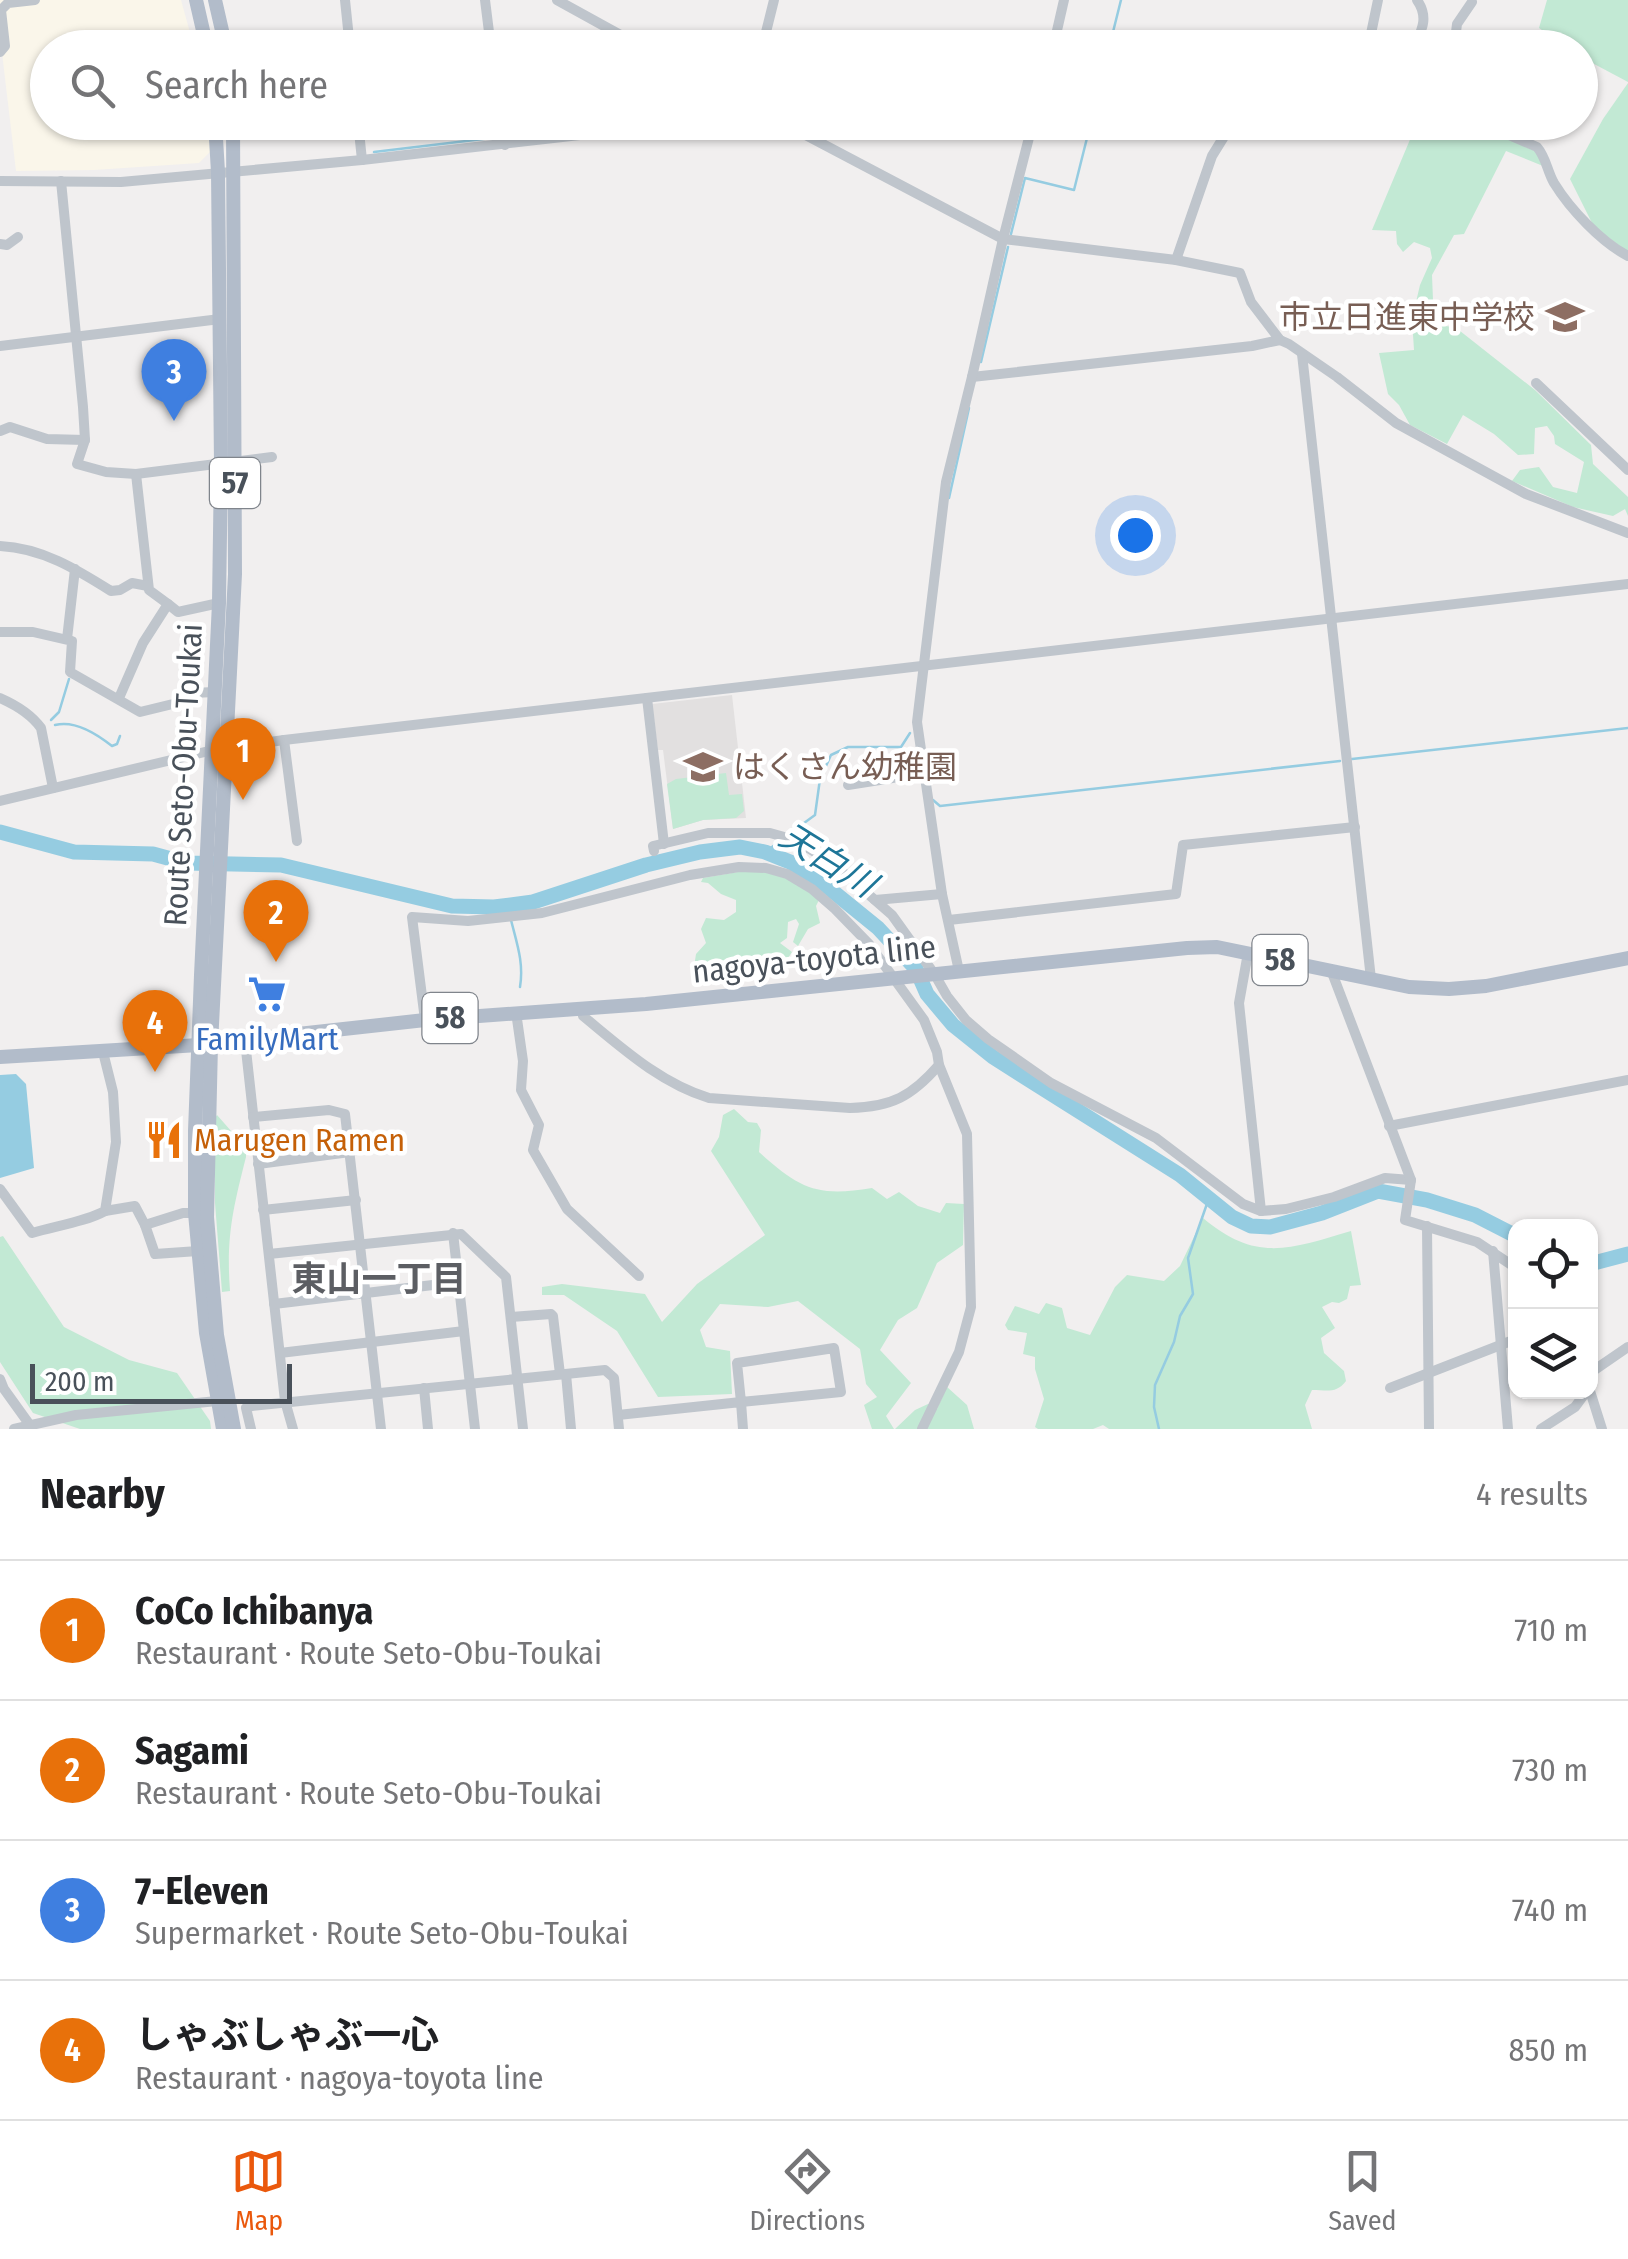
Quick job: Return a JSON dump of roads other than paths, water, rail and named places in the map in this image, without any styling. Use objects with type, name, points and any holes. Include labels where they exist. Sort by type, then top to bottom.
[{"type":"main road","points":[[196,0],[203,30]]},
{"type":"main road","points":[[215,0],[222,30]]},
{"type":"main road","name":"Route Seto-Obu-Toukai","points":[[220,140],[226,171],[228,463],[215,692],[220,750]]},
{"type":"main road","name":"Route Seto-Obu-Toukai","points":[[230,140],[220,320],[235,574],[214,842],[205,1045],[209,1252],[217,1335],[234,1429]]},
{"type":"main road","name":"nagoya-toyota line","points":[[0,1058],[205,1045],[425,1020],[582,1009],[1187,948],[1217,947],[1409,987],[1486,986],[1628,958]]},
{"type":"main road","name":"Route Seto-Obu-Toukai","points":[[205,1045],[195,1130],[195,1213],[206,1333],[223,1429]]},
{"type":"street","points":[[0,52],[6,46],[1,10],[8,3],[36,0]]},
{"type":"street","points":[[345,0],[348,30]]},
{"type":"street","points":[[485,0],[489,30]]},
{"type":"street","points":[[558,0],[612,30]]},
{"type":"street","points":[[766,30],[774,0]]},
{"type":"street","points":[[1060,30],[1064,0]]},
{"type":"street","points":[[1372,30],[1378,0]]},
{"type":"street","points":[[1417,0],[1425,19],[1422,30]]},
{"type":"street","points":[[1456,30],[1472,2]]},
{"type":"street","points":[[360,140],[362,160]]},
{"type":"street","points":[[504,140],[505,145]]},
{"type":"street","points":[[0,181],[121,182],[546,140]]},
{"type":"street","points":[[815,140],[1003,239],[1176,260],[1240,273],[1251,302],[1280,340],[1396,424],[1526,494],[1628,533]]},
{"type":"street","points":[[959,972],[942,894],[917,722],[946,482],[1029,140]]},
{"type":"street","points":[[1176,260],[1212,156],[1222,140]]},
{"type":"street","points":[[1520,140],[1542,152],[1557,188],[1576,212],[1612,248],[1628,256]]},
{"type":"street","points":[[61,181],[85,440],[77,464],[106,472],[136,474],[272,457]]},
{"type":"street","points":[[0,244],[7,245],[18,238]]},
{"type":"street","points":[[0,346],[220,320]]},
{"type":"street","points":[[972,377],[1280,340]]},
{"type":"street","points":[[1302,354],[1371,979]]},
{"type":"street","points":[[1536,383],[1628,470]]},
{"type":"street","points":[[0,432],[10,427],[47,439],[85,440]]},
{"type":"street","points":[[136,474],[148,590],[178,612],[219,602]]},
{"type":"street","points":[[0,546],[49,556],[110,591],[132,583],[148,586]]},
{"type":"street","points":[[67,639],[75,569]]},
{"type":"street","points":[[0,801],[220,750],[284,740],[1628,584]]},
{"type":"street","points":[[119,698],[143,644],[168,604]]},
{"type":"street","points":[[0,632],[33,632],[67,639],[72,642],[70,672],[140,712],[181,702],[192,692],[215,692]]},
{"type":"street","points":[[0,698],[36,720],[42,728],[53,788]]},
{"type":"street","points":[[647,698],[659,847],[708,832],[770,833],[795,840],[829,862],[902,927],[946,996],[988,1038],[1051,1082],[1156,1138],[1243,1204],[1260,1211],[1286,1209],[1385,1178],[1411,1180]]},
{"type":"street","points":[[284,740],[297,841]]},
{"type":"street","points":[[848,785],[924,773]]},
{"type":"street","points":[[949,920],[1176,894],[1183,845],[1355,828]]},
{"type":"street","points":[[425,1020],[412,917],[468,921],[542,913],[690,874],[739,867],[778,870],[812,889],[870,944],[898,978],[924,1020],[968,1134],[971,1306],[959,1352],[922,1429]]},
{"type":"street","points":[[875,900],[942,894]]},
{"type":"street","points":[[1248,953],[1240,1004],[1260,1211]]},
{"type":"street","points":[[1332,970],[1411,1180],[1405,1220],[1477,1242],[1508,1262]]},
{"type":"street","points":[[582,1009],[584,1016],[645,1066],[690,1092],[709,1098],[874,1107],[907,1096],[939,1065]]},
{"type":"street","points":[[516,1012],[523,1061],[521,1090],[539,1125],[533,1146],[537,1160],[567,1209],[638,1276]]},
{"type":"street","points":[[245,1040],[285,1401],[292,1429]]},
{"type":"street","points":[[103,1052],[113,1092],[116,1142],[105,1212]]},
{"type":"street","points":[[1389,1126],[1628,1080]]},
{"type":"street","points":[[253,1117],[329,1110],[345,1114],[382,1429]]},
{"type":"street","points":[[258,1164],[350,1152]]},
{"type":"street","points":[[0,1189],[32,1233],[135,1206],[155,1254],[198,1251]]},
{"type":"street","points":[[263,1210],[356,1200]]},
{"type":"street","points":[[145,1225],[195,1213]]},
{"type":"street","points":[[1427,1226],[1429,1429]]},
{"type":"street","points":[[452,1233],[475,1429]]},
{"type":"street","points":[[269,1254],[461,1234],[506,1277],[523,1429]]},
{"type":"street","points":[[1493,1251],[1508,1429]]},
{"type":"street","points":[[274,1304],[458,1282]]},
{"type":"street","points":[[511,1317],[553,1316],[571,1429]]},
{"type":"street","points":[[280,1353],[464,1331]]},
{"type":"street","points":[[1390,1388],[1508,1342]]},
{"type":"street","points":[[1598,1368],[1628,1347]]},
{"type":"street","points":[[618,1415],[740,1402],[841,1392],[834,1348],[737,1363],[740,1402],[743,1429]]},
{"type":"street","points":[[251,1429],[247,1407],[605,1370],[614,1378],[619,1429]]},
{"type":"street","points":[[0,1379],[32,1427]]},
{"type":"street","points":[[424,1388],[428,1429]]},
{"type":"street","points":[[1541,1429],[1581,1399]]},
{"type":"street","points":[[1591,1399],[1602,1429]]},
{"type":"street","points":[[14,1429],[76,1415],[217,1401]]},
{"type":"water","points":[[16,1074],[26,1084],[34,1168],[0,1178],[0,1075]]},
{"type":"waterway","points":[[1114,30],[1121,0]]},
{"type":"waterway","points":[[374,152],[475,140]]},
{"type":"waterway","points":[[1011,234],[1025,178],[1074,190],[1086,140]]},
{"type":"waterway","points":[[981,362],[1008,247]]},
{"type":"waterway","points":[[949,498],[969,408]]},
{"type":"waterway","points":[[51,720],[59,712],[69,679]]},
{"type":"waterway","points":[[55,725],[77,726],[112,746],[120,736]]},
{"type":"waterway","points":[[1352,759],[1628,728]]},
{"type":"waterway","points":[[789,834],[815,815],[820,779],[831,755],[848,747],[901,747],[910,733]]},
{"type":"waterway","points":[[933,800],[940,806],[1340,761]]},
{"type":"waterway","name":"天白川","points":[[0,832],[74,852],[153,854],[186,863],[281,865],[452,906],[494,907],[533,902],[646,865],[700,852],[740,847],[765,852],[790,862],[825,885],[878,928],[916,969],[927,994],[953,1025],[993,1057],[1180,1175],[1232,1217],[1251,1226],[1270,1227],[1322,1213],[1378,1191],[1427,1200],[1475,1215],[1508,1232]]},
{"type":"waterway","points":[[765,852],[783,839]]},
{"type":"waterway","points":[[511,920],[520,962],[520,987]]},
{"type":"waterway","points":[[1159,1429],[1155,1385],[1174,1342],[1180,1316],[1193,1294],[1188,1258],[1209,1198]]},
{"type":"waterway","name":"天白川","points":[[1598,1262],[1628,1254]]},
{"type":"place","name":"市立日進東中学校","points":[[1565,317]]},
{"type":"place","name":"7-Eleven","points":[[174,421]]},
{"type":"place","name":"はくさん幼稚園","points":[[703,767]]},
{"type":"place","name":"CoCo Ichibanya","points":[[243,800]]},
{"type":"place","name":"Sagami","points":[[276,962]]},
{"type":"place","name":"FamilyMart","points":[[267,994]]},
{"type":"place","name":"しゃぶしゃぶ一心","points":[[155,1072]]},
{"type":"place","name":"Marugen Ramen","points":[[164,1140]]},
{"type":"district","name":"東山一丁目","points":[[379,1279]]}]
